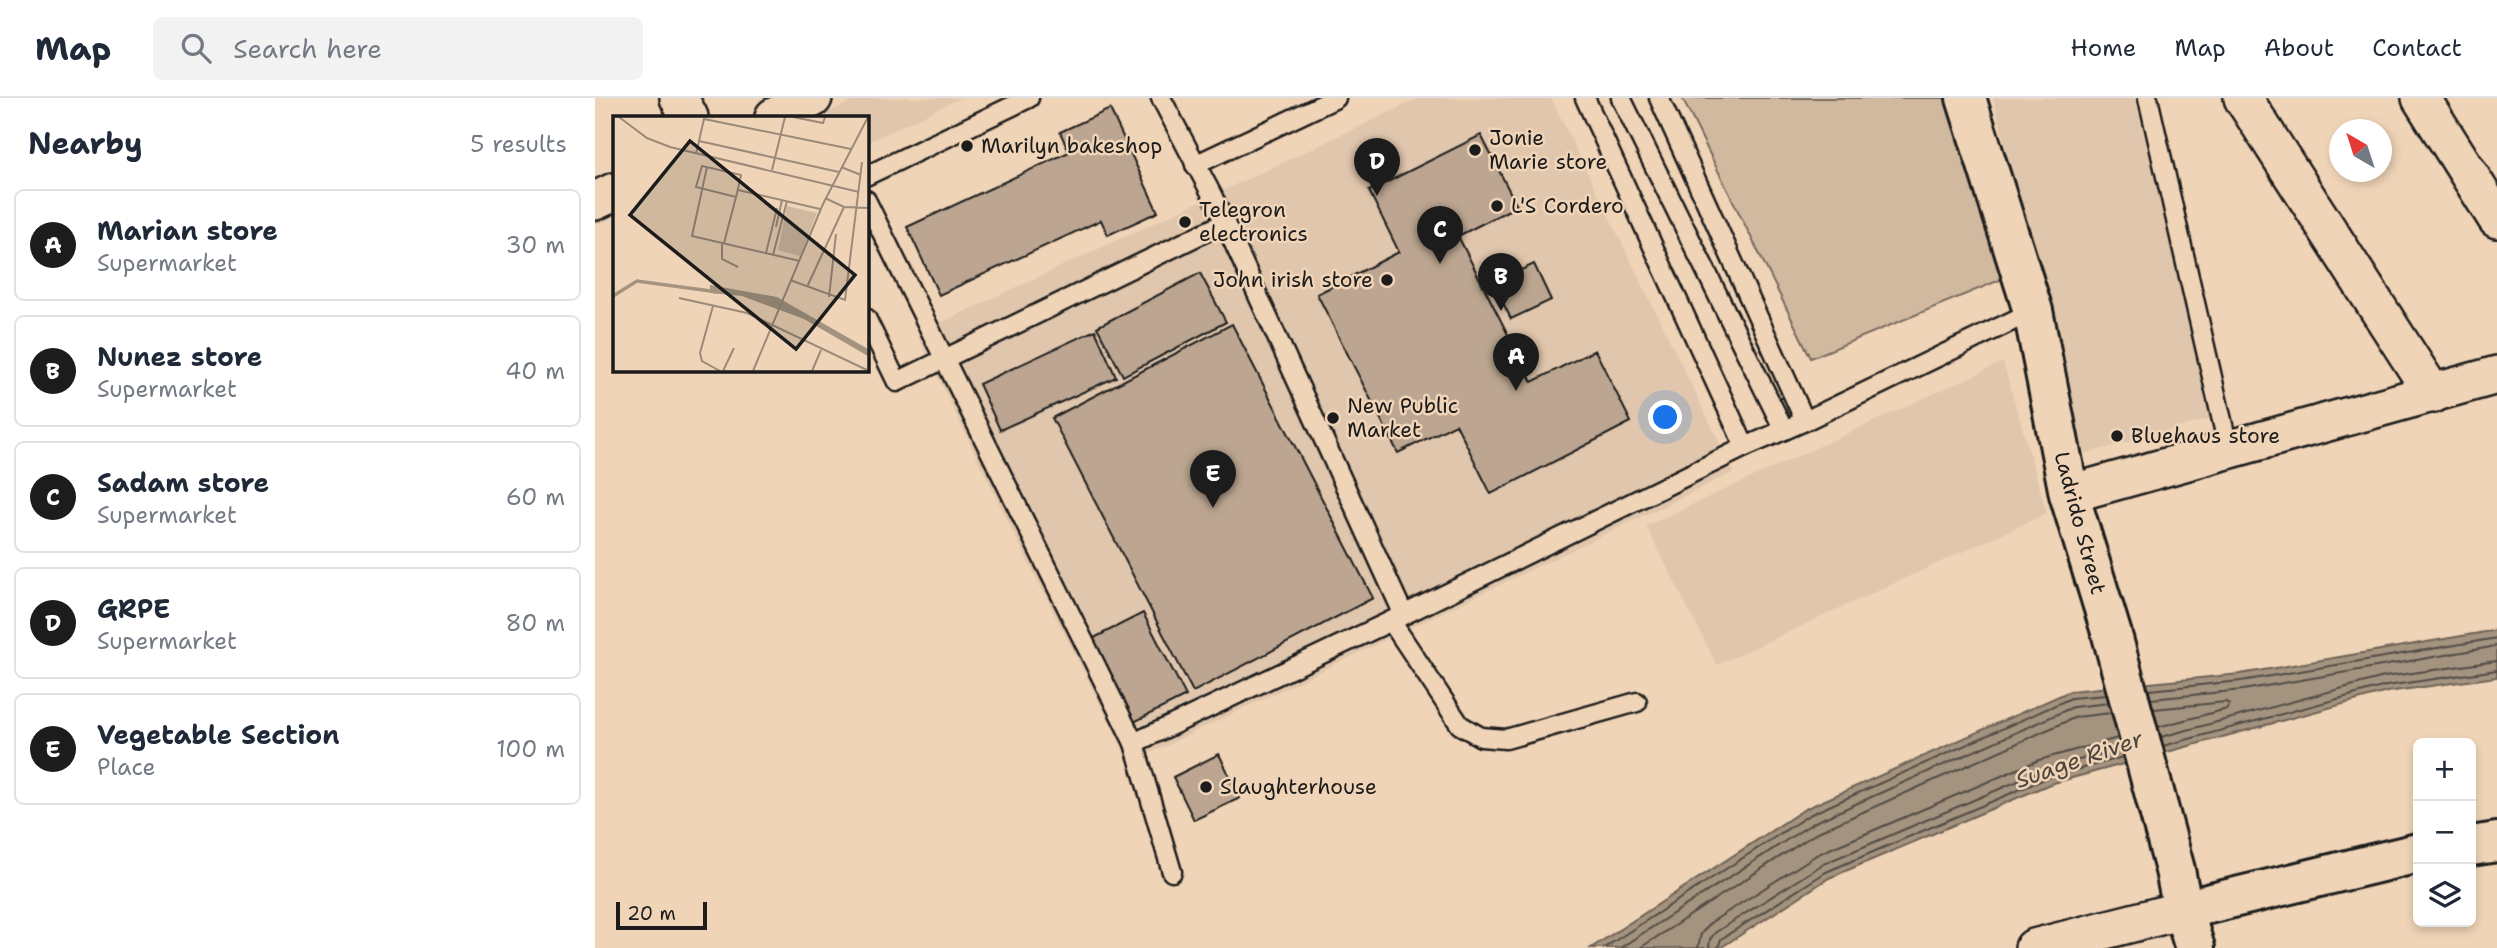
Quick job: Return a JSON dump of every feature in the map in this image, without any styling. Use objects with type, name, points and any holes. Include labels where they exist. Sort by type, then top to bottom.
[{"type":"street","points":[[679,98],[688,116]]},
{"type":"street","points":[[776,116],[813,98]]},
{"type":"street","name":"Ladrido Street","points":[[1966,98],[2033,311],[2069,494],[2112,635],[2195,948]]},
{"type":"street","points":[[2243,98],[2433,394]]},
{"type":"street","points":[[2421,98],[2497,219]]},
{"type":"street","points":[[595,201],[613,192]]},
{"type":"street","points":[[2069,494],[2497,375]]},
{"type":"street","points":[[2476,845],[2497,842]]},
{"type":"street","points":[[2034,948],[2413,854]]},
{"type":"lane","points":[[868,175],[1029,98]]},
{"type":"lane","points":[[1161,98],[1224,223],[1397,617],[1460,724],[1481,737],[1506,739],[1637,702]]},
{"type":"lane","points":[[1195,165],[1336,98]]},
{"type":"lane","points":[[1585,98],[1745,447]]},
{"type":"lane","points":[[1621,98],[1784,430]]},
{"type":"lane","points":[[1659,98],[1805,421]]},
{"type":"lane","points":[[2148,98],[2229,451]]},
{"type":"lane","points":[[868,204],[1134,743],[1172,872]]},
{"type":"lane","points":[[868,322],[897,382],[1224,223]]},
{"type":"lane","points":[[1134,743],[1745,447],[1805,421],[2033,311]]},
{"type":"shaded area","points":[[859,98],[960,98],[868,142],[868,116],[821,116]]},
{"type":"shaded area","name":"New Public Market","points":[[1420,98],[1551,98],[1734,472],[1130,763],[917,334]]},
{"type":"shaded area","points":[[1682,98],[1946,98],[2005,278],[1811,358]]},
{"type":"shaded area","points":[[1993,98],[2135,98],[2213,418],[2085,454]]},
{"type":"shaded area","points":[[2003,362],[2047,513],[1717,665],[1646,526]]},
{"type":"water","name":"Suage River","points":[[2497,630],[2497,677],[2387,692],[2050,784],[1829,878],[1720,948],[1591,948],[1805,809],[2070,691],[2240,674]]},
{"type":"building","points":[[1110,109],[1158,212],[1108,235],[1101,220],[939,295],[907,227],[1069,152],[1060,132]]},
{"type":"building","points":[[1481,135],[1517,206],[1458,236],[1532,382],[1595,350],[1631,422],[1491,494],[1456,424],[1398,453],[1317,294],[1399,252],[1369,191]]},
{"type":"building","points":[[1534,264],[1551,300],[1511,319],[1493,283]]},
{"type":"building","points":[[1200,273],[1226,322],[1123,376],[1097,327]]},
{"type":"building","points":[[1232,324],[1373,598],[1193,692],[1052,418]]},
{"type":"building","points":[[1095,330],[1116,377],[1000,430],[979,384]]},
{"type":"building","points":[[1143,613],[1186,696],[1132,723],[1090,640]]},
{"type":"building","name":"Slaughterhouse","points":[[1219,754],[1240,798],[1194,820],[1173,777]]},
{"type":"place","name":"Marilyn bakeshop","points":[[967,146]]},
{"type":"place","name":"Jonie Marie store","points":[[1475,150]]},
{"type":"place","name":"GRPE","points":[[1377,196]]},
{"type":"place","name":"L'S Cordero","points":[[1497,206]]},
{"type":"place","name":"Telegron electronics","points":[[1185,222]]},
{"type":"place","name":"Sadam store","points":[[1440,264]]},
{"type":"place","name":"John irish store","points":[[1387,280]]},
{"type":"place","name":"Nunez store","points":[[1501,311]]},
{"type":"place","name":"Marian store","points":[[1516,391]]},
{"type":"place","name":"New Public Market","points":[[1333,418]]},
{"type":"place","name":"Bluehaus store","points":[[2117,436]]},
{"type":"place","name":"Vegetable Section","points":[[1213,508]]},
{"type":"place","name":"Slaughterhouse","points":[[1206,787]]}]
